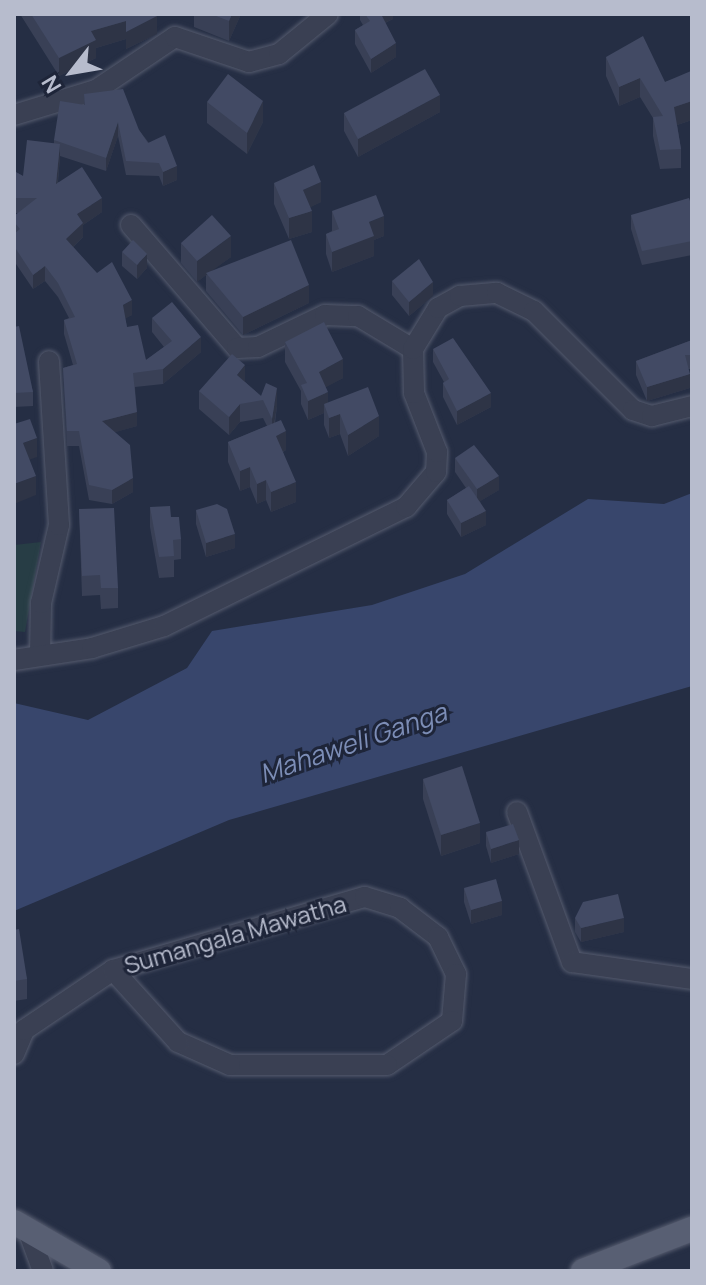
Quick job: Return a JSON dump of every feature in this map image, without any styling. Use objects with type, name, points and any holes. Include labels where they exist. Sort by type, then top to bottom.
[{"type":"main road","points":[[22,1228],[99,1271]]},
{"type":"main road","points":[[583,1271],[692,1229]]},
{"type":"street","points":[[14,115],[96,90],[175,37],[249,62],[279,54],[328,14]]},
{"type":"street","points":[[131,225],[237,348],[258,347],[325,315],[358,316],[413,349]]},
{"type":"street","points":[[14,660],[92,648],[164,626],[406,507],[436,472],[437,452],[414,393],[413,349],[438,308],[460,296],[497,293],[534,311],[633,410],[652,416],[692,406]]},
{"type":"street","points":[[40,655],[41,603],[59,525],[49,361]]},
{"type":"street","points":[[517,812],[572,962],[692,979]]},
{"type":"street","name":"Sumangala Mawatha","points":[[14,1054],[19,1030],[113,970],[365,897],[400,908],[438,937],[456,974],[452,1021],[387,1065],[230,1065],[178,1042],[113,970]]},
{"type":"street","points":[[22,1228],[43,1271]]},
{"type":"shaded area","points":[[41,542],[25,632],[14,631],[14,545]]},
{"type":"water","name":"Mahaweli Ganga","points":[[692,493],[692,686],[229,820],[14,911],[14,703],[88,720],[187,668],[212,631],[372,605],[465,574],[588,499],[664,504]]},
{"type":"building","points":[[31,14],[157,16],[126,32],[126,21],[91,31],[96,40],[59,58]]},
{"type":"building","points":[[211,14],[232,14],[229,21]]},
{"type":"building","points":[[365,14],[381,14],[396,43],[371,59],[355,30],[370,21]]},
{"type":"building","points":[[643,36],[665,82],[692,73],[692,101],[674,107],[681,149],[660,150],[653,117],[663,116],[640,78],[619,87],[606,57]]},
{"type":"building","points":[[425,69],[440,95],[358,139],[344,113]]},
{"type":"building","points":[[228,74],[263,101],[247,133],[207,102]]},
{"type":"building","points":[[123,89],[139,130],[148,143],[165,135],[177,166],[163,172],[159,163],[126,161],[118,122],[106,158],[54,140],[60,101],[85,105],[84,94]]},
{"type":"building","points":[[27,140],[60,144],[56,184],[82,167],[102,198],[77,214],[83,223],[66,239],[97,273],[112,262],[132,300],[123,305],[127,327],[138,325],[146,360],[172,341],[152,318],[172,302],[201,337],[163,369],[133,373],[137,412],[102,421],[130,445],[133,478],[112,490],[89,485],[79,431],[67,431],[63,368],[77,364],[64,320],[75,317],[58,283],[45,266],[33,275],[14,246],[14,234],[20,229],[14,222],[14,216],[37,198],[14,198],[14,171],[23,176]]},
{"type":"building","points":[[314,165],[321,182],[303,190],[312,211],[289,218],[274,183]]},
{"type":"building","points":[[376,195],[384,216],[369,222],[374,236],[332,252],[326,234],[339,229],[332,211]]},
{"type":"building","points":[[689,198],[692,241],[642,251],[631,215]]},
{"type":"building","points":[[212,215],[231,236],[197,261],[181,243]]},
{"type":"building","points":[[133,240],[147,254],[137,265],[122,252]]},
{"type":"building","points":[[291,240],[309,285],[243,317],[206,273]]},
{"type":"building","points":[[419,259],[433,282],[409,302],[392,281]]},
{"type":"building","points":[[324,322],[343,359],[319,372],[328,392],[308,401],[301,385],[307,383],[285,342]]},
{"type":"building","points":[[19,326],[33,392],[14,393],[14,327]]},
{"type":"building","points":[[453,338],[491,393],[457,411],[443,383],[449,379],[433,349]]},
{"type":"building","points":[[692,340],[692,355],[685,355],[690,374],[647,387],[636,361]]},
{"type":"building","points":[[232,354],[245,365],[237,375],[261,396],[266,383],[277,388],[272,419],[263,400],[240,404],[229,417],[199,391]]},
{"type":"building","points":[[368,387],[379,416],[348,435],[340,414],[329,418],[324,404]]},
{"type":"building","points":[[30,419],[37,438],[23,443],[36,476],[14,484],[14,424]]},
{"type":"building","points":[[281,420],[286,431],[276,436],[296,482],[271,492],[266,480],[257,484],[250,467],[240,471],[228,442]]},
{"type":"building","points":[[474,445],[499,476],[477,489],[455,458]]},
{"type":"building","points":[[469,486],[486,511],[461,523],[447,500]]},
{"type":"building","points":[[217,504],[227,509],[235,534],[206,543],[196,510]]},
{"type":"building","points":[[170,506],[171,517],[179,517],[181,539],[173,540],[174,556],[159,557],[150,507]]},
{"type":"building","points":[[114,508],[118,588],[101,588],[100,575],[82,576],[79,509]]},
{"type":"building","points":[[462,766],[480,823],[441,835],[423,779]]},
{"type":"building","points":[[513,824],[519,840],[491,849],[486,832]]},
{"type":"building","points":[[496,879],[502,901],[471,910],[464,888]]},
{"type":"building","points":[[618,894],[624,918],[581,928],[575,918],[583,902]]},
{"type":"building","points":[[19,929],[27,979],[14,981],[14,930]]}]
